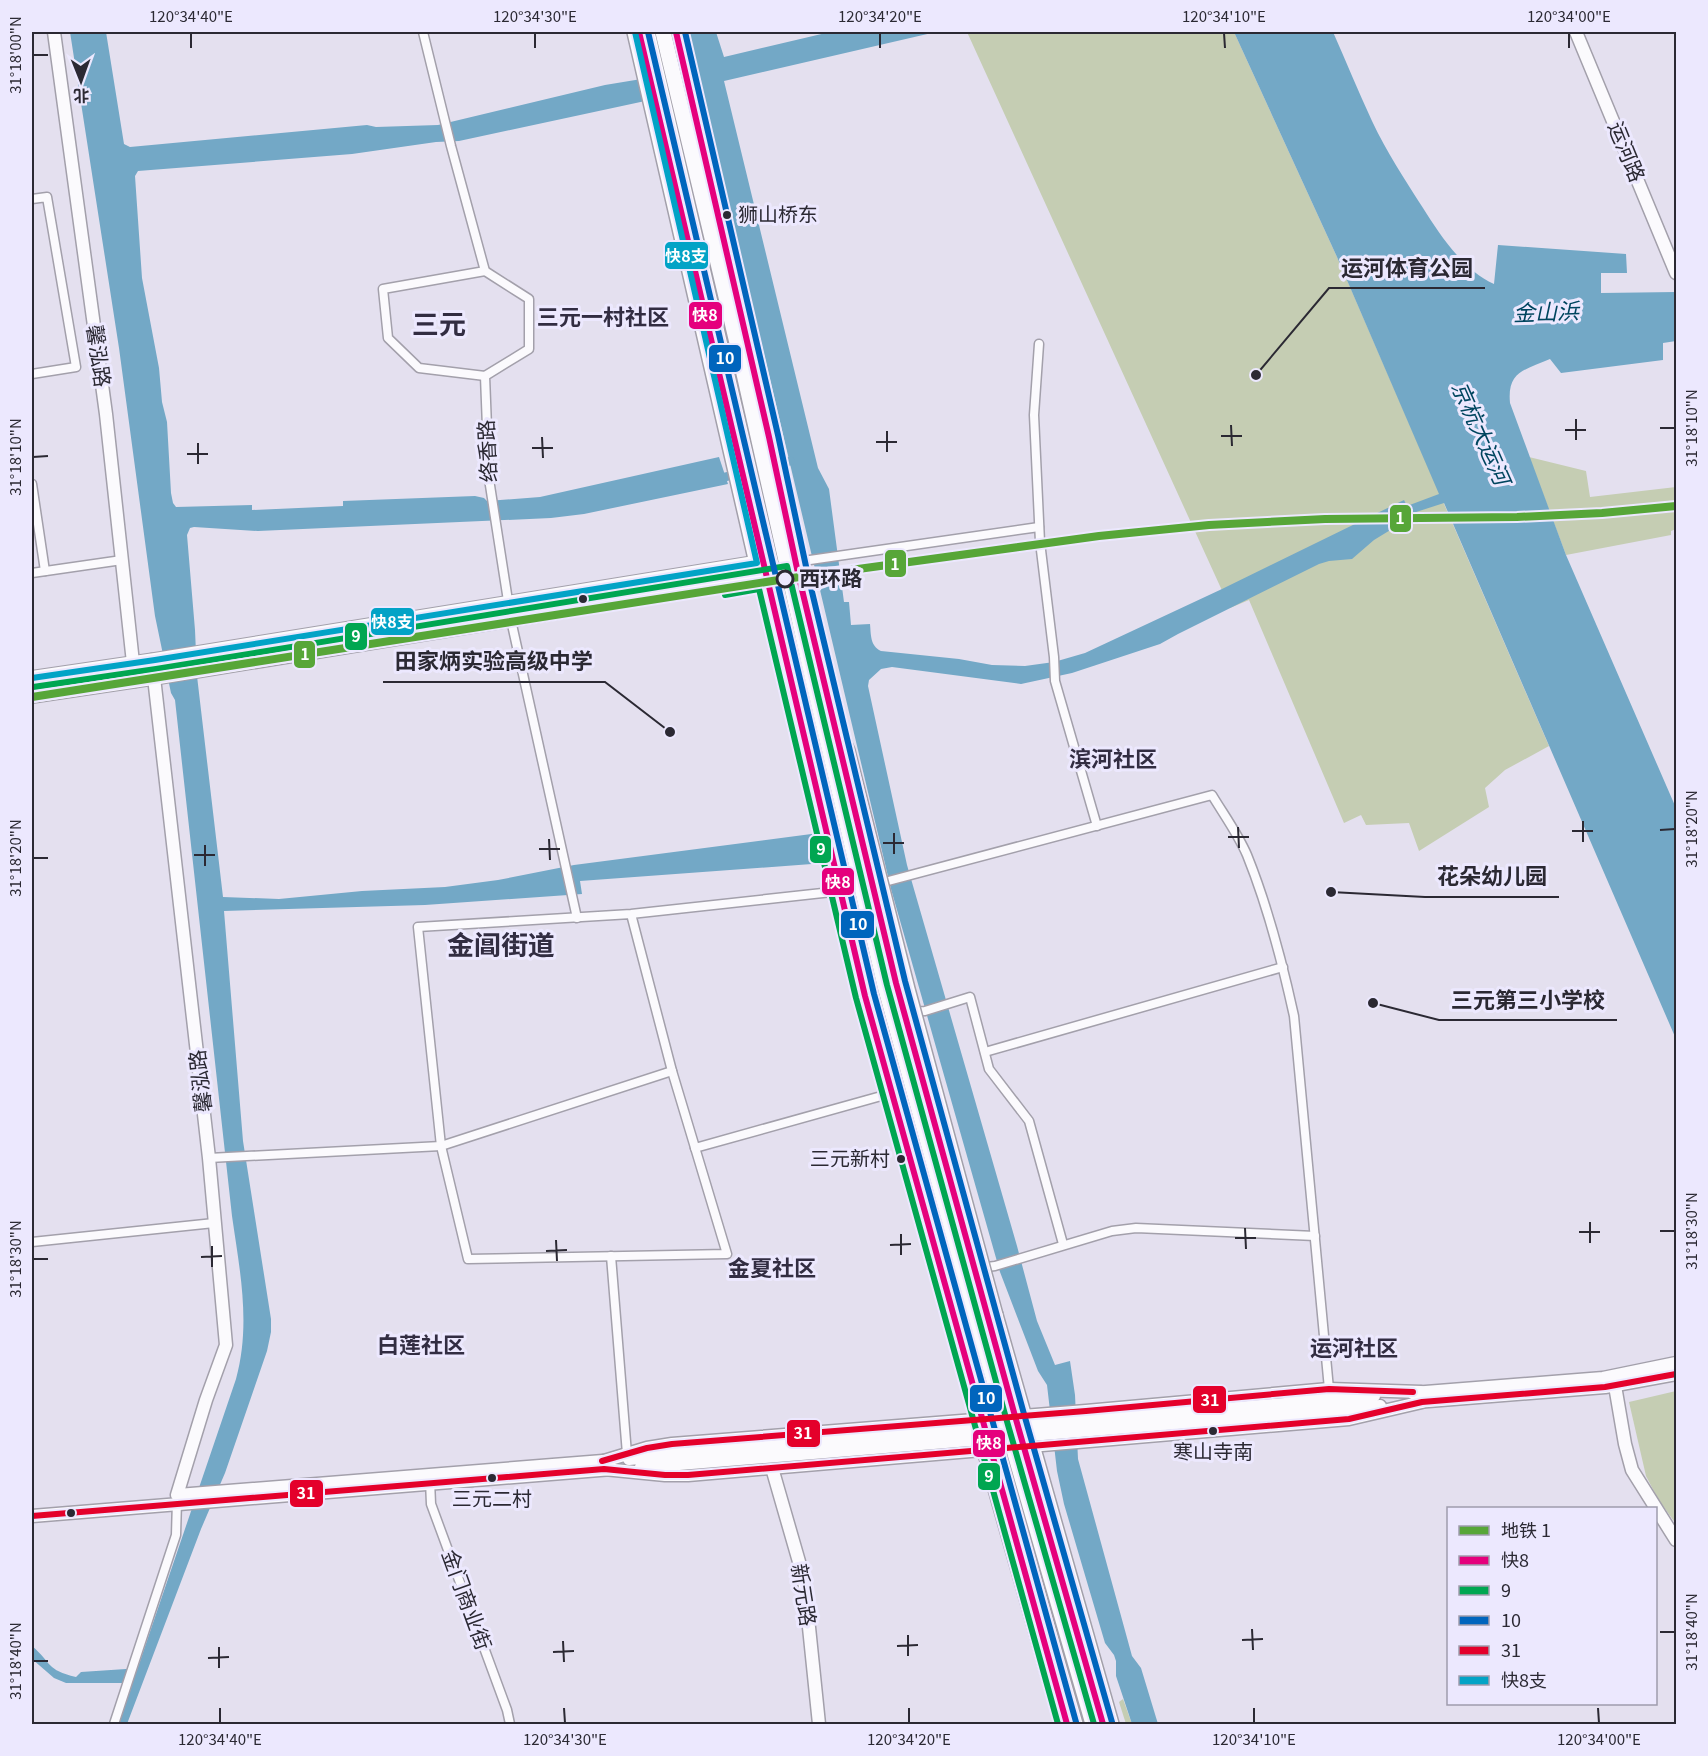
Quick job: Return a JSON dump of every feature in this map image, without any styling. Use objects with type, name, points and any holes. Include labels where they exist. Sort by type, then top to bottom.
[{"type":"highway","points":[[637,32],[722,413],[760,562],[773,577]]},
{"type":"highway","points":[[647,32],[870,990],[966,1343],[1075,1725]]},
{"type":"highway","points":[[663,32],[885,986],[980,1332],[1093,1725]]},
{"type":"highway","points":[[810,667],[848,751],[907,989],[995,1315],[1019,1416],[1111,1725]]},
{"type":"highway","points":[[981,1419],[1063,1725]]},
{"type":"main road","name":"馨泓路","points":[[54,32],[105,403],[135,681]]},
{"type":"main road","points":[[637,32],[657,106],[738,456],[760,562]]},
{"type":"main road","points":[[676,32],[796,563],[842,755],[879,884],[904,1012],[974,1268],[1019,1416]]},
{"type":"main road","name":"运河路","points":[[1576,32],[1677,273]]},
{"type":"main road","points":[[738,456],[757,470],[777,559]]},
{"type":"main road","points":[[32,678],[777,559],[796,563]]},
{"type":"main road","points":[[32,696],[773,577],[796,563]]},
{"type":"main road","points":[[773,577],[811,712],[842,755]]},
{"type":"main road","points":[[773,577],[840,893],[871,1020],[981,1419]]},
{"type":"main road","points":[[423,616],[426,634]]},
{"type":"main road","name":"馨泓路","points":[[153,660],[157,677],[214,1158],[214,1223],[226,1345],[206,1400],[177,1499]]},
{"type":"main road","points":[[1615,1381],[1677,1363]]},
{"type":"main road","points":[[32,1516],[194,1497],[1285,1409],[1677,1374]]},
{"type":"main road","points":[[1615,1381],[1625,1444],[1632,1470],[1656,1507]]},
{"type":"main road","points":[[604,1465],[627,1454],[672,1444],[1329,1389],[1421,1397]]},
{"type":"main road","points":[[604,1465],[676,1475],[772,1468],[1349,1419],[1421,1397]]},
{"type":"main road","points":[[1028,1446],[1103,1725]]},
{"type":"main road","points":[[988,1450],[1068,1725]]},
{"type":"main road","name":"新元路","points":[[772,1468],[804,1579],[819,1725]]},
{"type":"main road","points":[[32,1508],[177,1499]]},
{"type":"main road","points":[[1657,1509],[1677,1540]]},
{"type":"street","points":[[423,32],[485,271],[528,299],[529,349],[485,376],[419,368],[387,338],[383,289],[485,271]]},
{"type":"street","points":[[32,199],[47,197],[76,367],[32,374]]},
{"type":"street","points":[[1039,344],[1034,415],[1039,527],[1055,681],[1096,826]]},
{"type":"street","name":"络香路","points":[[485,376],[489,479],[508,603],[577,918]]},
{"type":"street","points":[[32,483],[45,571]]},
{"type":"street","points":[[796,563],[1039,527]]},
{"type":"street","points":[[32,573],[122,560]]},
{"type":"street","points":[[631,914],[672,1071],[727,1254],[468,1259],[441,1146],[418,927],[631,914],[840,893],[1212,795],[1246,854],[1269,916],[1294,1016],[1329,1389]]},
{"type":"street","points":[[985,1052],[1283,967]]},
{"type":"street","points":[[871,1020],[904,1012],[925,1011],[970,997],[989,1069],[1029,1121],[1064,1244]]},
{"type":"street","points":[[214,1158],[441,1146],[672,1071]]},
{"type":"street","points":[[695,1148],[891,1094]]},
{"type":"street","points":[[32,1242],[214,1223]]},
{"type":"street","points":[[942,1276],[974,1268],[995,1266],[1112,1231],[1136,1228],[1315,1236]]},
{"type":"street","points":[[611,1256],[627,1454]]},
{"type":"street","name":"金门商业街","points":[[430,1479],[431,1504],[507,1710],[510,1725]]},
{"type":"street","points":[[114,1725],[176,1535],[177,1499]]},
{"type":"green space","points":[[967,32],[1234,32],[1337,257],[1549,746],[1505,770],[1485,788],[1489,807],[1419,851],[1409,823],[1366,825],[1361,815],[1344,823],[1249,600],[1230,608]]},
{"type":"green space","points":[[1529,457],[1586,471],[1590,497],[1676,487],[1676,529],[1671,531],[1671,535],[1566,555]]},
{"type":"green space","points":[[1676,1391],[1676,1524],[1658,1499],[1646,1476],[1629,1402]]},
{"type":"green space","points":[[1123,1699],[1132,1724],[1126,1724],[1119,1702]]},
{"type":"water","points":[[70,32],[106,32],[124,144],[130,147],[367,125],[376,127],[438,125],[605,85],[696,70],[686,32],[716,32],[724,57],[830,32],[936,32],[724,81],[818,468],[829,489],[844,602],[849,602],[851,625],[870,624],[873,643],[881,651],[959,659],[992,665],[1025,666],[1054,662],[1085,653],[1404,500],[1407,506],[1439,494],[1337,257],[1234,32],[1333,32],[1372,121],[1396,165],[1445,240],[1463,261],[1483,278],[1494,284],[1498,245],[1626,254],[1627,273],[1601,273],[1601,293],[1676,292],[1676,341],[1663,343],[1663,360],[1561,373],[1550,359],[1526,369],[1515,378],[1511,384],[1510,403],[1566,555],[1676,808],[1676,1039],[1444,503],[1410,514],[1410,518],[1374,540],[1352,559],[1319,564],[1160,644],[1072,673],[1021,684],[892,667],[881,669],[869,680],[868,686],[907,865],[1037,1321],[1055,1365],[1070,1361],[1075,1395],[1078,1459],[1132,1656],[1141,1668],[1158,1724],[1132,1724],[1116,1676],[1114,1655],[1105,1643],[1064,1504],[1057,1471],[1047,1385],[1038,1371],[1000,1272],[891,889],[701,89],[459,141],[352,154],[138,171],[135,176],[142,278],[159,368],[162,402],[167,422],[171,493],[176,507],[252,505],[252,510],[343,506],[343,501],[475,496],[487,501],[540,497],[719,457],[728,484],[584,514],[551,518],[258,531],[190,528],[187,535],[197,676],[223,897],[279,899],[362,891],[445,887],[498,880],[574,865],[819,833],[825,863],[580,881],[582,894],[425,905],[224,911],[243,1141],[271,1319],[267,1351],[225,1473],[201,1529],[127,1724],[119,1724],[132,1685],[66,1683],[54,1678],[32,1659],[32,1646],[54,1669],[76,1677],[81,1672],[137,1670],[236,1379],[243,1338],[241,1278],[232,1216],[175,700],[171,693],[155,616],[119,348]]},
{"type":"waterway","points":[[725,477],[729,476]]},
{"type":"metro line","name":"1","points":[[32,697],[785,579],[1099,536],[1209,525],[1325,519],[1517,517],[1602,513],[1676,506]]},
{"type":"transit line","name":"快8支","points":[[32,678],[757,563],[635,32]]},
{"type":"transit line","name":"快8","points":[[639,32],[865,996],[1067,1724]]},
{"type":"transit line","name":"10","points":[[648,32],[874,994],[1076,1722]]},
{"type":"transit line","name":"快8","points":[[676,32],[798,573],[896,983],[1015,1416],[1103,1724]]},
{"type":"transit line","name":"10","points":[[685,32],[807,571],[905,981],[1024,1414],[1112,1722]]},
{"type":"transit line","name":"9","points":[[33,687],[787,566],[887,985],[1006,1418],[1094,1724]]},
{"type":"transit line","name":"9","points":[[725,595],[759,589],[856,998],[1058,1724]]},
{"type":"transit line","name":"31","points":[[32,1516],[604,1469],[688,1475],[1349,1419],[1422,1402],[1605,1387],[1676,1374]]},
{"type":"transit line","name":"31","points":[[602,1461],[647,1448],[672,1444],[1329,1389],[1413,1392]]},
{"type":"place","name":"狮山桥东","points":[[727,215]]},
{"type":"place","name":"运河体育公园","points":[[1256,375]]},
{"type":"place","name":"西环路","points":[[785,579]]},
{"type":"place","name":"田家炳实验高级中学","points":[[670,732]]},
{"type":"place","name":"花朵幼儿园","points":[[1331,892]]},
{"type":"place","name":"三元第三小学校","points":[[1373,1003]]},
{"type":"place","name":"三元新村","points":[[901,1159]]},
{"type":"place","name":"寒山寺南","points":[[1213,1431]]},
{"type":"place","name":"三元二村","points":[[492,1478]]},
{"type":"district","name":"三元一村社区","points":[[603,317]]},
{"type":"district","name":"三元","points":[[439,325]]},
{"type":"district","name":"滨河社区","points":[[1113,759]]},
{"type":"district","name":"金阊街道","points":[[501,946]]},
{"type":"district","name":"金夏社区","points":[[772,1268]]},
{"type":"district","name":"白莲社区","points":[[421,1345]]},
{"type":"district","name":"运河社区","points":[[1354,1348]]},
{"type":"water label","name":"金山浜","points":[[1546,312]]},
{"type":"water label","name":"京杭大运河","points":[[1481,433]]}]
